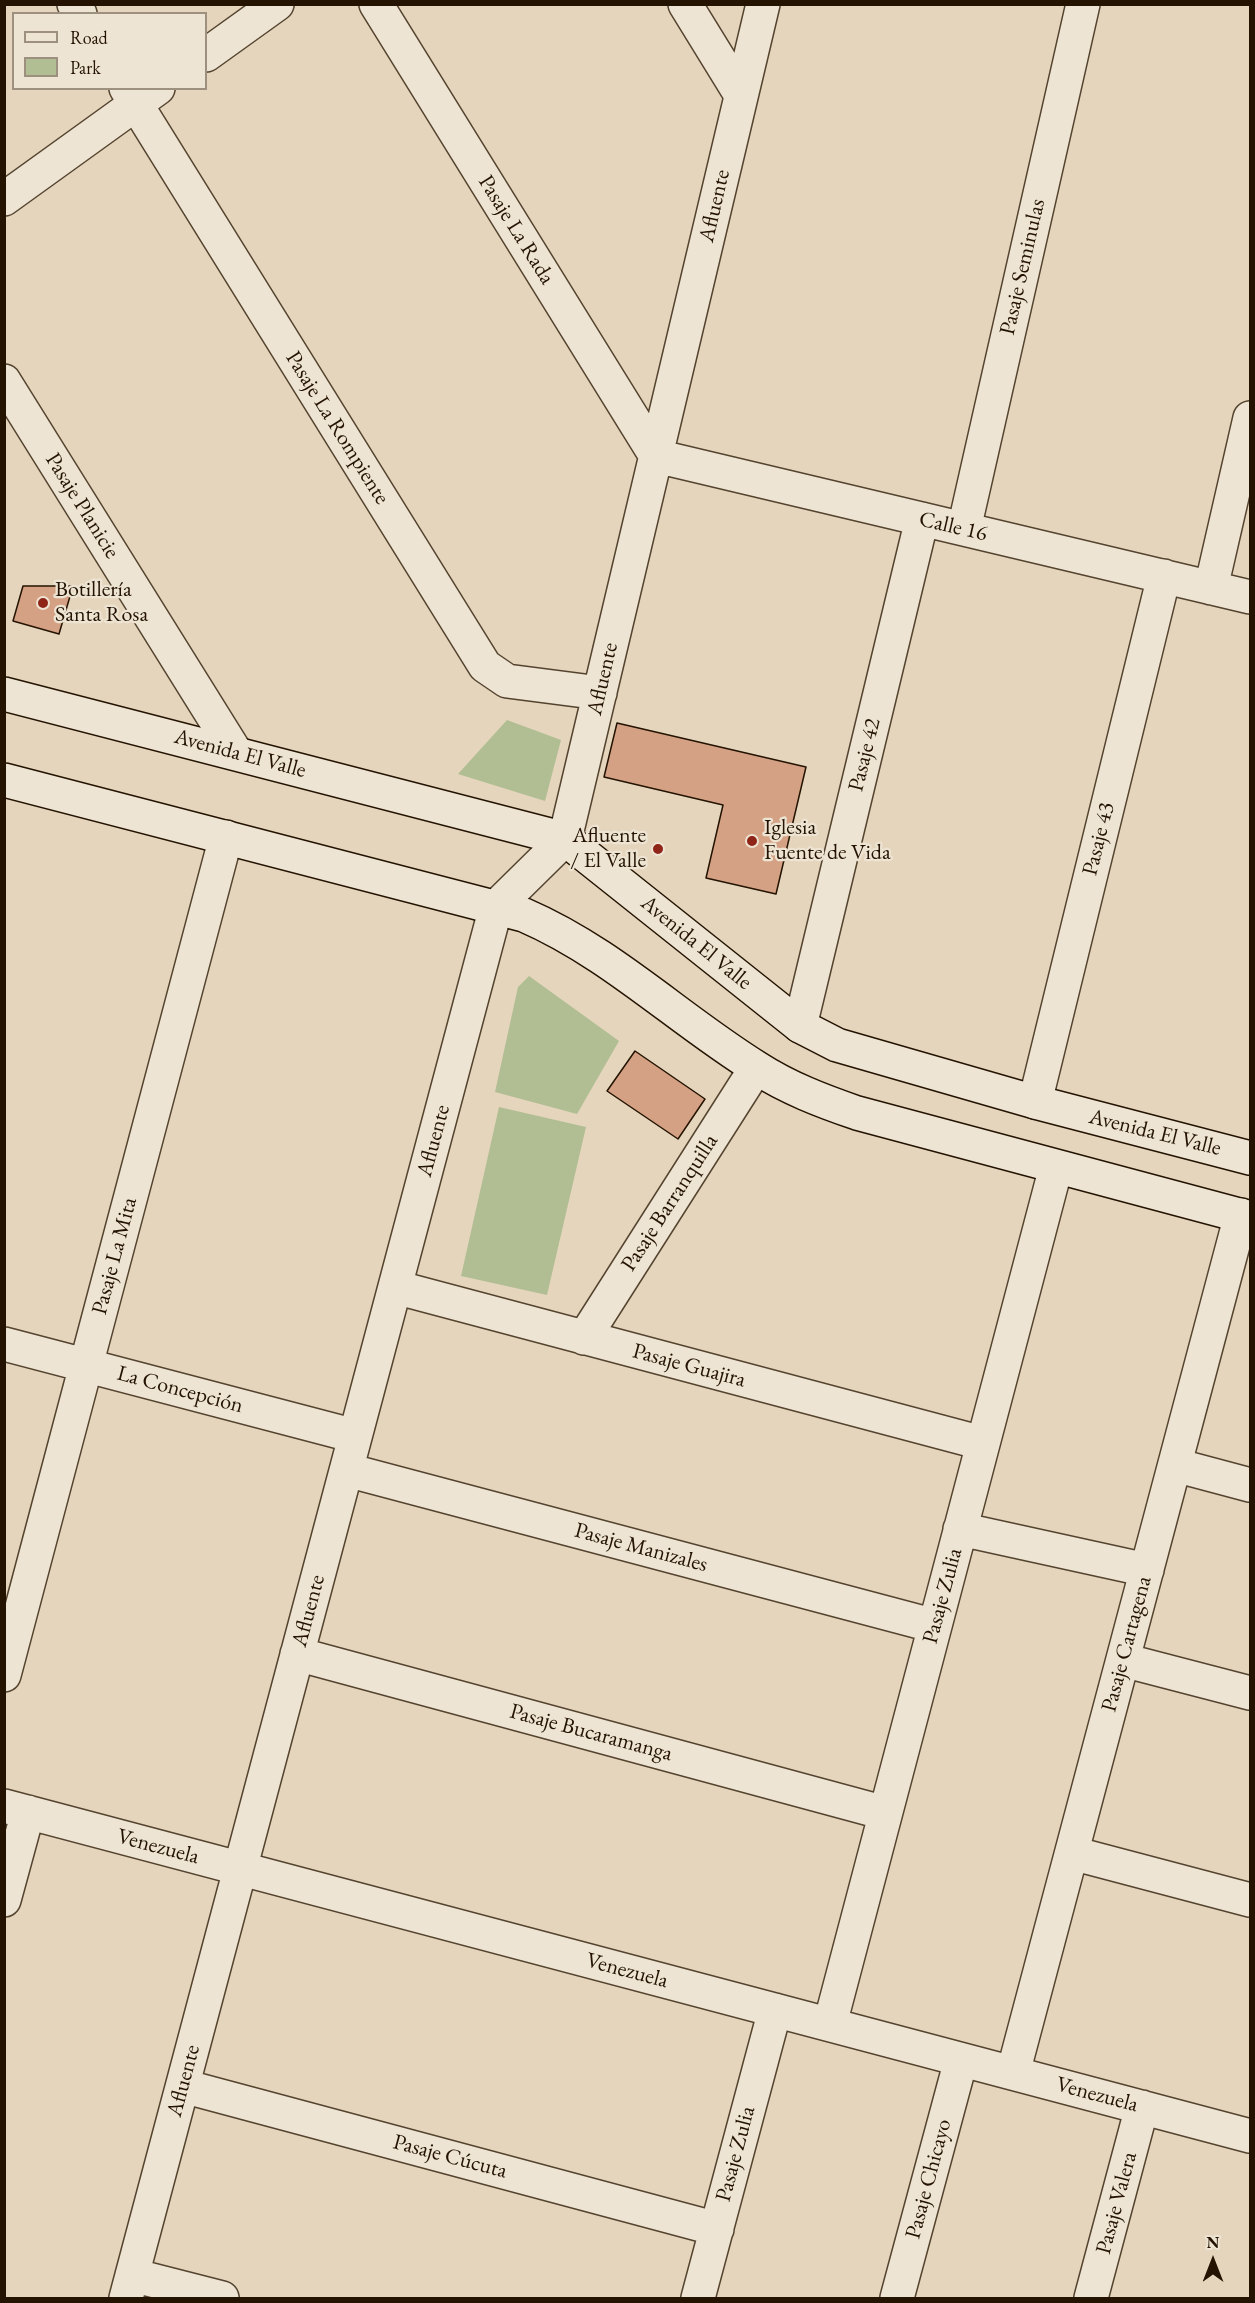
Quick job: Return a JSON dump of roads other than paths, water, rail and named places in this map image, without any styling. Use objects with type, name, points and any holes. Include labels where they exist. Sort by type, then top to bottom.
[{"type":"street","points":[[207,54],[277,4]]},
{"type":"street","name":"Pasaje La Rada","points":[[376,4],[656,456]]},
{"type":"street","points":[[685,4],[741,95]]},
{"type":"street","name":"Afluente","points":[[565,839],[763,4]]},
{"type":"street","name":"Pasaje Seminulas","points":[[964,529],[1083,4]]},
{"type":"street","points":[[4,199],[140,94]]},
{"type":"street","name":"Pasaje La Rompiente","points":[[140,94],[485,666],[507,681],[600,693]]},
{"type":"street","name":"Pasaje Planicie","points":[[4,381],[236,753]]},
{"type":"street","points":[[1211,588],[1251,418]]},
{"type":"street","name":"Calle 16","points":[[656,456],[1251,597]]},
{"type":"street","name":"Pasaje 42","points":[[800,1026],[922,519]]},
{"type":"street","name":"Pasaje 43","points":[[1035,1102],[1164,576]]},
{"type":"street","name":"Avenida El Valle","points":[[4,694],[565,839],[800,1026],[837,1045],[1035,1102],[1251,1158]]},
{"type":"street","points":[[4,780],[524,915],[577,941],[756,1068],[806,1095],[857,1113],[1246,1217]]},
{"type":"street","name":"Pasaje La Mita","points":[[4,1675],[226,837]]},
{"type":"street","points":[[496,907],[565,839]]},
{"type":"street","name":"Afluente","points":[[129,2287],[496,907]]},
{"type":"street","name":"Pasaje Barranquilla","points":[[584,1338],[756,1068]]},
{"type":"street","name":"Pasaje Zulia","points":[[830,2024],[1056,1167]]},
{"type":"street","name":"Pasaje Cartagena","points":[[1013,2073],[1175,1465],[1246,1217]]},
{"type":"street","name":"Pasaje Guajira","points":[[395,1287],[982,1443]]},
{"type":"street","name":"La Concepción","points":[[4,1344],[355,1436]]},
{"type":"street","points":[[1175,1465],[1251,1485]]},
{"type":"street","name":"Pasaje Manizales","points":[[346,1470],[935,1626]]},
{"type":"street","points":[[960,1529],[1147,1570]]},
{"type":"street","name":"Pasaje Bucaramanga","points":[[297,1654],[885,1813]]},
{"type":"street","points":[[1123,1660],[1251,1693]]},
{"type":"street","points":[[4,1900],[16,1809]]},
{"type":"street","name":"Venezuela","points":[[16,1809],[1251,2136]]},
{"type":"street","points":[[1072,1853],[1251,1900]]},
{"type":"street","name":"Pasaje Zulia","points":[[698,2298],[775,2010]]},
{"type":"street","name":"Pasaje Chicayo","points":[[897,2298],[961,2060]]},
{"type":"street","name":"Pasaje Cúcuta","points":[[183,2086],[717,2229]]},
{"type":"street","name":"Pasaje Valera","points":[[1091,2298],[1142,2107]]},
{"type":"street","points":[[129,2287],[222,2298]]},
{"type":"place","name":"Botillería Santa Rosa","points":[[43,603]]},
{"type":"place","name":"Iglesia Fuente de Vida","points":[[752,841]]},
{"type":"place","name":"Afluente / El Valle","points":[[658,849]]}]
